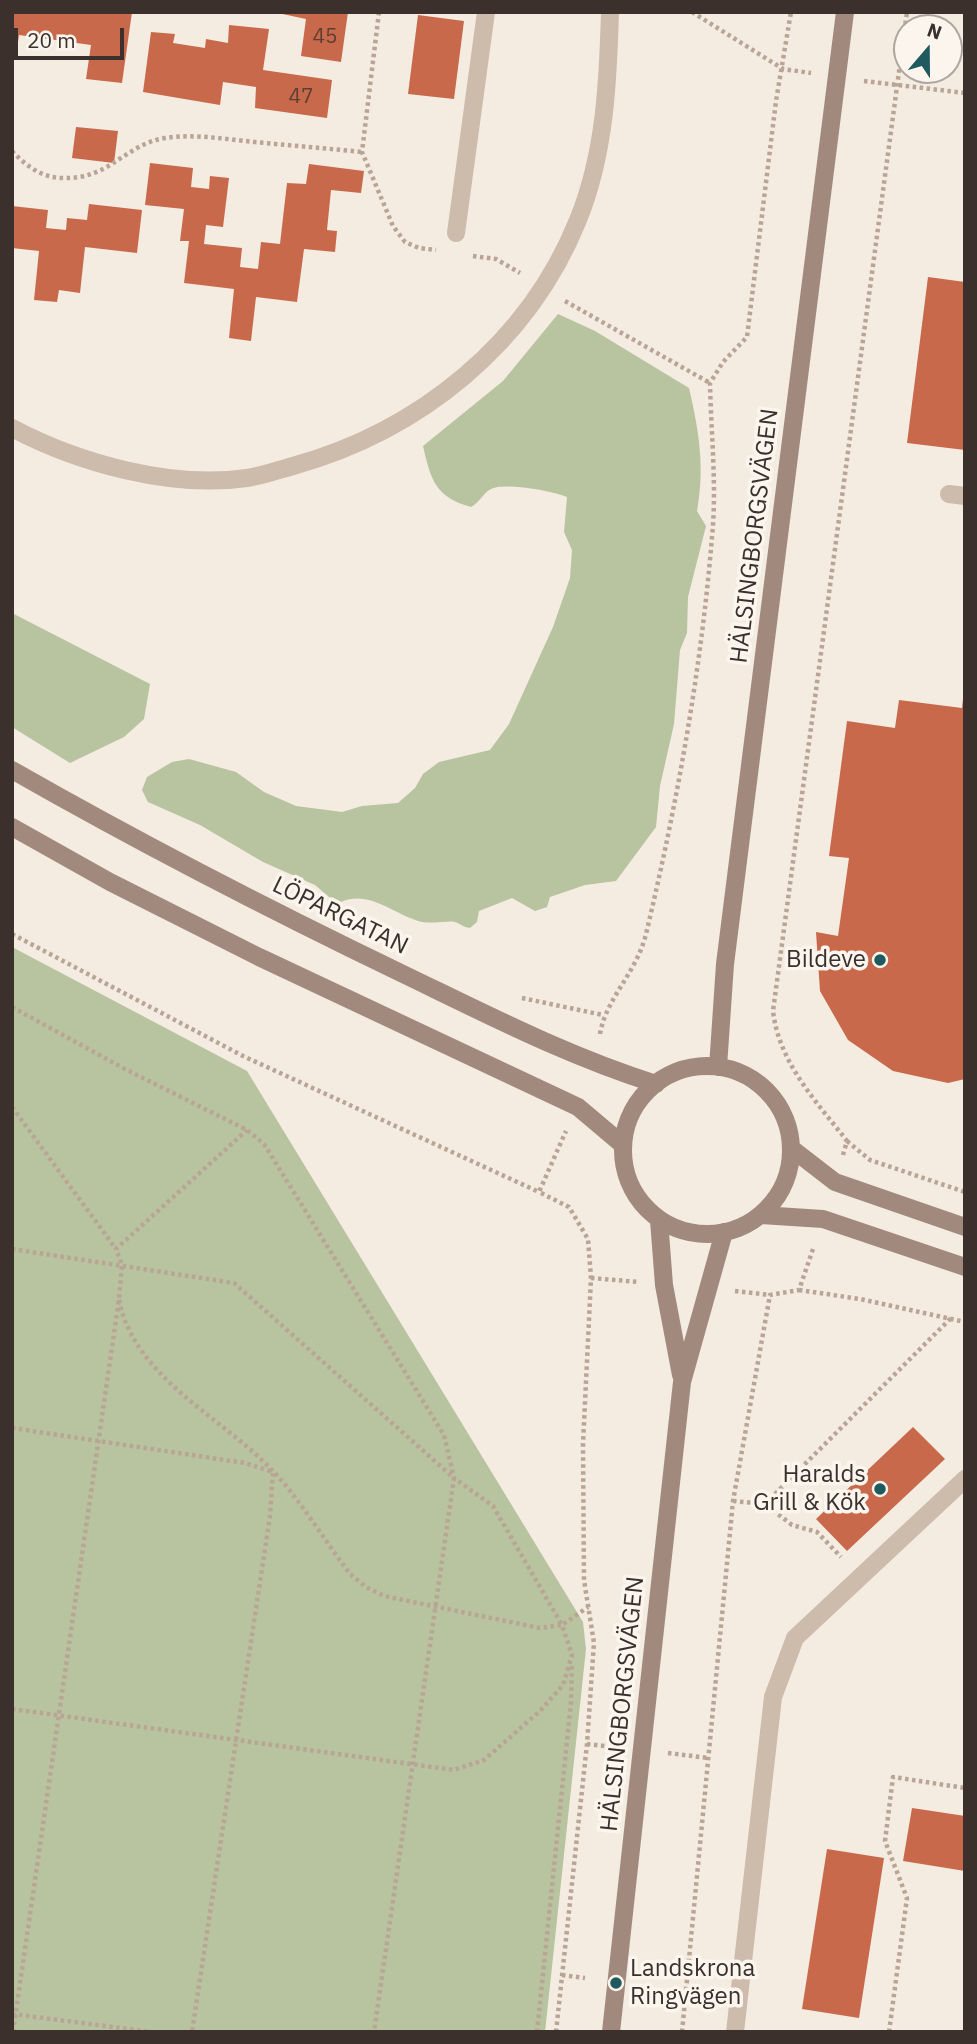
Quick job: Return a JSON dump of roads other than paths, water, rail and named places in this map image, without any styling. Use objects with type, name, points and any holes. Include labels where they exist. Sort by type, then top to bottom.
[{"type":"street","points":[[456,233],[486,12]]},
{"type":"street","points":[[12,428],[37,441],[88,460],[143,474],[246,478],[332,455],[395,426],[456,386],[511,331],[543,288],[579,220],[596,164],[608,91],[610,12]]},
{"type":"street","name":"HÄLSINGBORGSVÄGEN","points":[[718,1067],[725,964],[845,12]]},
{"type":"street","name":"LÖPARGATAN","points":[[12,770],[180,864],[308,928],[594,1064],[656,1083]]},
{"type":"street","points":[[12,827],[110,882],[259,957],[578,1107],[623,1145]]},
{"type":"street","points":[[718,1067],[750,1078],[769,1094],[783,1115],[791,1148],[784,1185],[761,1215],[743,1226],[724,1232],[690,1233],[659,1220],[639,1200],[626,1174],[623,1145],[632,1111],[656,1083],[679,1071],[718,1067]]},
{"type":"street","points":[[791,1148],[835,1182],[965,1227]]},
{"type":"street","points":[[761,1215],[823,1219],[965,1268]]},
{"type":"street","name":"HÄLSINGBORGSVÄGEN","points":[[659,1220],[664,1285],[682,1382]]},
{"type":"street","name":"HÄLSINGBORGSVÄGEN","points":[[611,2032],[682,1382],[724,1232]]},
{"type":"street","points":[[736,2032],[773,1697],[795,1637],[858,1575],[965,1479]]},
{"type":"place","name":"Bildeve","points":[[880,960]]},
{"type":"place","name":"Haralds Grill & Kök","points":[[880,1489]]},
{"type":"place","name":"Landskrona Ringvägen","points":[[616,1983]]}]
